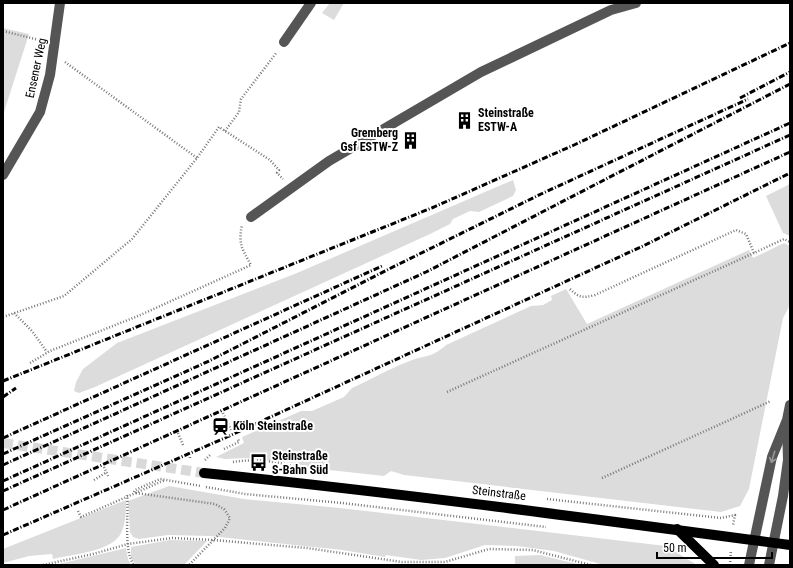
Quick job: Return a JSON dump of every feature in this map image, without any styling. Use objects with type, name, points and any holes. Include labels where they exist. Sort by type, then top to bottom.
[{"type":"main road","name":"Steinstraße","points":[[204,473],[383,492],[677,529],[790,545]]},
{"type":"main road","points":[[677,529],[714,565]]},
{"type":"street","name":"Ensener Weg","points":[[3,175],[40,112],[50,75],[60,3]]},
{"type":"street","points":[[284,42],[311,3]]},
{"type":"street","points":[[251,217],[289,189],[360,142],[481,72],[611,10],[636,3]]},
{"type":"street","points":[[749,565],[772,457],[787,420],[790,405]]},
{"type":"street","points":[[769,565],[784,496],[788,460],[787,420]]},
{"type":"path","points":[[3,32],[54,49],[197,158]]},
{"type":"path","points":[[225,131],[239,112],[241,100],[284,42]]},
{"type":"path","points":[[3,317],[64,296],[132,239],[197,158],[219,127],[270,160],[279,170],[277,173],[289,189]]},
{"type":"path","points":[[30,364],[46,351],[138,316],[251,265],[240,245],[239,238],[242,225],[251,217]]},
{"type":"path","points":[[570,289],[577,296],[584,298],[595,295],[736,230],[746,234],[754,253]]},
{"type":"path","points":[[447,392],[754,253],[784,240],[790,242]]},
{"type":"path","points":[[14,313],[32,331],[46,351]]},
{"type":"path","points":[[602,478],[771,401]]},
{"type":"path","points":[[223,413],[231,430]]},
{"type":"path","points":[[178,433],[183,445]]},
{"type":"path","points":[[224,449],[239,442],[238,438]]},
{"type":"path","points":[[205,460],[212,461]]},
{"type":"path","points":[[246,460],[251,462]]},
{"type":"path","points":[[226,463],[246,460],[294,465],[289,466]]},
{"type":"path","points":[[104,467],[109,478]]},
{"type":"path","points":[[94,480],[106,472]]},
{"type":"path","points":[[78,511],[81,517],[127,495],[166,480],[245,494],[342,503],[548,528]]},
{"type":"path","points":[[135,492],[215,504],[224,509],[230,518],[225,528],[189,565]]},
{"type":"path","points":[[245,494],[251,494]]},
{"type":"path","points":[[127,495],[128,544],[130,560],[134,565]]},
{"type":"path","points":[[287,497],[294,499]]},
{"type":"path","points":[[43,565],[93,554],[128,544],[172,538],[307,548],[402,562],[445,562],[489,549],[533,550],[591,565]]},
{"type":"shaded area","points":[[330,3],[344,3],[334,20],[322,13]]},
{"type":"shaded area","points":[[3,28],[29,34],[3,115]]},
{"type":"shaded area","points":[[513,180],[516,190],[513,196],[479,212],[470,211],[453,219],[450,224],[430,234],[95,387],[79,393],[74,391],[76,382],[83,369],[117,343],[297,273]]},
{"type":"shaded area","points":[[790,184],[790,236],[783,233],[766,196]]},
{"type":"shaded area","points":[[784,243],[790,246],[790,305],[783,318],[749,489],[740,506],[721,512],[404,475],[391,471],[384,476],[311,468],[295,463],[245,458],[225,459],[216,457],[244,443],[242,437],[301,411],[312,411],[344,397],[352,388],[407,362],[435,353],[446,345],[531,306],[543,305],[552,300],[551,296],[566,289],[587,324],[749,250],[753,258]]},
{"type":"shaded area","points":[[169,486],[244,499],[340,508],[666,546],[697,565],[604,565],[554,551],[517,546],[485,545],[445,558],[421,560],[210,536],[168,535],[139,539],[133,537],[130,532],[128,501]]},
{"type":"shaded area","points":[[126,500],[126,512],[122,531],[118,538],[111,544],[92,551],[53,559],[52,554],[29,556],[3,563],[3,549]]},
{"type":"shaded area","points":[[170,540],[207,541],[184,565],[136,565],[131,558],[131,547]]},
{"type":"shaded area","points":[[126,548],[131,565],[55,565]]},
{"type":"shaded area","points":[[540,555],[581,565],[515,565],[515,556]]},
{"type":"tunnel","points":[[3,443],[204,473]]},
{"type":"railway","points":[[3,381],[434,207],[574,145],[790,43]]},
{"type":"railway","points":[[740,98],[790,72]]},
{"type":"railway","points":[[3,465],[426,272],[790,84]]},
{"type":"railway","points":[[3,454],[209,361],[391,268],[541,194],[748,99]]},
{"type":"railway","points":[[3,481],[790,123]]},
{"type":"railway","points":[[3,491],[790,135]]},
{"type":"railway","points":[[3,510],[790,152]]},
{"type":"railway","points":[[3,535],[227,437],[643,246],[790,173]]},
{"type":"railway","points":[[3,438],[382,266]]},
{"type":"railway","points":[[3,397],[16,388]]},
{"type":"place","name":"Steinstraße ESTW-A","points":[[465,120]]},
{"type":"place","name":"Gremberg Gsf ESTW-Z","points":[[411,140]]},
{"type":"place","name":"Köln Steinstraße","points":[[220,426]]},
{"type":"place","name":"Steinstraße S-Bahn Süd","points":[[259,463]]}]
